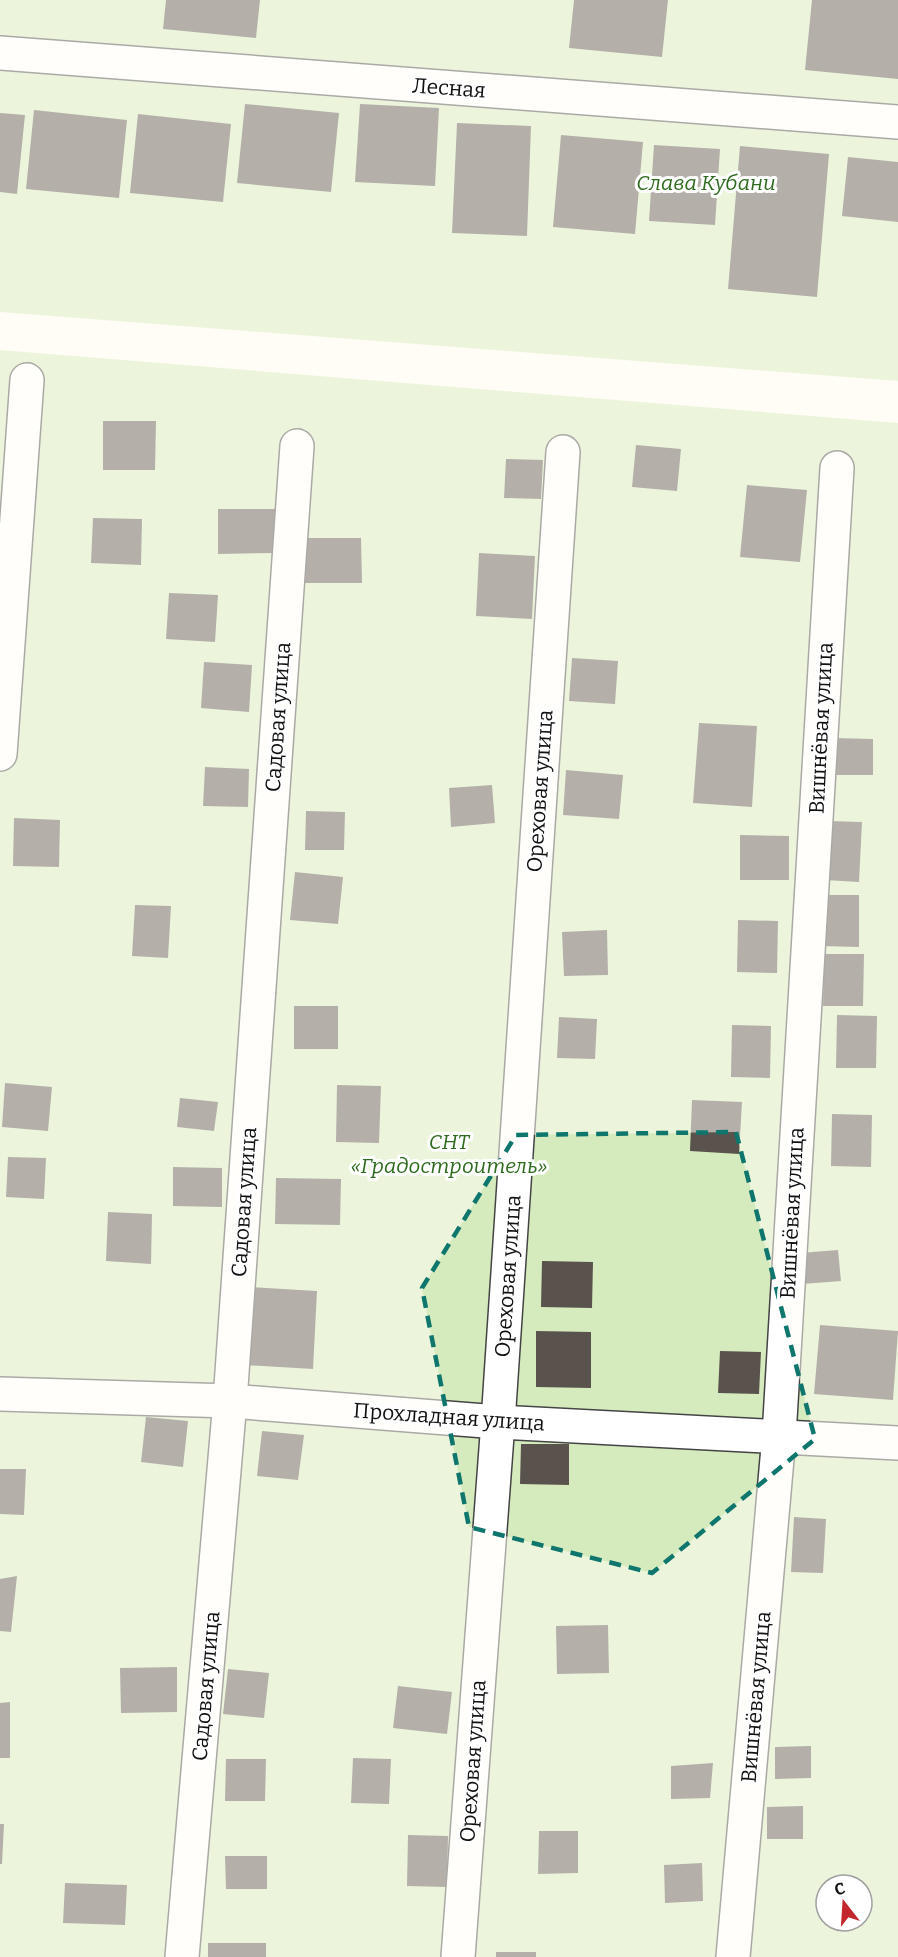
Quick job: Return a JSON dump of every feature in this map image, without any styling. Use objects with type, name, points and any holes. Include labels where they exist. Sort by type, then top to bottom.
[{"type":"street","name":"Лесная","points":[[0,53],[898,122]]},
{"type":"street","points":[[0,754],[27,380]]},
{"type":"street","name":"Садовая улица","points":[[182,1957],[230,1401],[297,446]]},
{"type":"street","name":"Ореховая улица","points":[[458,1957],[498,1422],[563,452]]},
{"type":"street","name":"Вишнёвая улица","points":[[733,1957],[779,1436],[837,468]]},
{"type":"street","name":"Прохладная улица","points":[[0,1394],[230,1401],[498,1422],[898,1443]]},
{"type":"highlighted area","points":[[736,1132],[815,1439],[652,1573],[469,1527],[422,1288],[516,1135]]},
{"type":"green space","name":"Слава Кубани","points":[[0,0],[898,0],[898,381],[0,312]]},
{"type":"green space","name":"СНТ «Градостроитель»","points":[[0,350],[898,423],[898,1957],[0,1957]]},
{"type":"building","points":[[166,0],[260,0],[256,38],[163,29]]},
{"type":"building","points":[[574,0],[668,0],[662,57],[569,48]]},
{"type":"building","points":[[812,0],[898,0],[898,79],[805,70]]},
{"type":"building","points":[[245,104],[339,113],[331,192],[237,183]]},
{"type":"building","points":[[360,104],[439,108],[435,186],[355,182]]},
{"type":"building","points":[[34,110],[127,120],[119,198],[26,189]]},
{"type":"building","points":[[0,113],[25,115],[17,194],[0,192]]},
{"type":"building","points":[[138,114],[231,124],[223,202],[130,193]]},
{"type":"building","points":[[457,123],[531,126],[527,236],[452,233]]},
{"type":"building","points":[[561,135],[643,142],[635,234],[553,227]]},
{"type":"building","points":[[654,145],[720,149],[715,225],[649,221]]},
{"type":"building","points":[[740,146],[829,154],[817,297],[728,289]]},
{"type":"building","points":[[848,157],[898,162],[898,222],[842,216]]},
{"type":"building","points":[[103,421],[156,421],[155,470],[103,470]]},
{"type":"building","points":[[636,445],[681,449],[677,491],[632,487]]},
{"type":"building","points":[[506,459],[543,460],[541,499],[504,498]]},
{"type":"building","points":[[747,485],[807,490],[800,562],[740,557]]},
{"type":"building","points":[[218,509],[275,509],[275,553],[218,554]]},
{"type":"building","points":[[93,518],[142,519],[141,565],[91,563]]},
{"type":"building","points":[[305,538],[361,538],[362,583],[305,583]]},
{"type":"building","points":[[479,553],[535,556],[532,619],[476,616]]},
{"type":"building","points":[[169,593],[218,595],[215,642],[166,639]]},
{"type":"building","points":[[572,658],[618,661],[615,704],[569,701]]},
{"type":"building","points":[[204,662],[252,665],[249,712],[201,708]]},
{"type":"building","points":[[699,723],[757,726],[752,807],[693,803]]},
{"type":"building","points":[[834,738],[873,739],[873,775],[834,775]]},
{"type":"building","points":[[205,767],[249,769],[248,807],[203,806]]},
{"type":"building","points":[[566,770],[623,775],[619,819],[563,815]]},
{"type":"building","points":[[492,785],[495,823],[451,827],[449,788]]},
{"type":"building","points":[[306,811],[345,812],[344,850],[305,850]]},
{"type":"building","points":[[14,818],[60,820],[59,867],[13,866]]},
{"type":"building","points":[[827,821],[862,822],[859,882],[825,880]]},
{"type":"building","points":[[740,835],[789,836],[789,880],[740,880]]},
{"type":"building","points":[[295,872],[343,877],[338,924],[290,920]]},
{"type":"building","points":[[820,895],[859,895],[859,947],[819,946]]},
{"type":"building","points":[[135,905],[171,906],[168,958],[132,956]]},
{"type":"building","points":[[738,920],[778,921],[777,973],[737,972]]},
{"type":"building","points":[[607,930],[608,975],[564,976],[562,932]]},
{"type":"building","points":[[824,954],[864,954],[863,1006],[823,1006]]},
{"type":"building","points":[[294,1006],[338,1006],[338,1049],[294,1049]]},
{"type":"building","points":[[837,1015],[877,1016],[876,1068],[836,1068]]},
{"type":"building","points":[[559,1017],[597,1019],[595,1059],[557,1058]]},
{"type":"building","points":[[732,1025],[771,1026],[770,1078],[731,1077]]},
{"type":"building","points":[[5,1083],[52,1087],[48,1131],[2,1127]]},
{"type":"building","points":[[337,1085],[381,1086],[379,1143],[336,1142]]},
{"type":"building","points":[[180,1098],[218,1102],[214,1131],[177,1127]]},
{"type":"building","points":[[692,1100],[742,1102],[739,1154],[690,1151]]},
{"type":"building","points":[[832,1114],[872,1115],[871,1167],[831,1166]]},
{"type":"building","points":[[8,1157],[46,1158],[44,1199],[6,1197]]},
{"type":"building","points":[[173,1167],[222,1168],[222,1207],[173,1206]]},
{"type":"building","points":[[276,1178],[341,1179],[340,1225],[275,1224]]},
{"type":"building","points":[[108,1212],[152,1214],[151,1264],[106,1261]]},
{"type":"building","points":[[838,1250],[841,1281],[802,1284],[800,1253]]},
{"type":"building","points":[[542,1261],[593,1262],[592,1308],[541,1307]]},
{"type":"building","points":[[248,1287],[317,1291],[313,1369],[244,1365]]},
{"type":"building","points":[[820,1325],[898,1331],[893,1400],[814,1394]]},
{"type":"building","points":[[536,1331],[591,1332],[591,1388],[536,1387]]},
{"type":"building","points":[[720,1351],[761,1352],[759,1394],[718,1393]]},
{"type":"building","points":[[146,1417],[188,1421],[183,1467],[141,1462]]},
{"type":"building","points":[[262,1431],[304,1435],[298,1480],[257,1476]]},
{"type":"building","points":[[521,1444],[569,1444],[569,1485],[520,1484]]},
{"type":"building","points":[[0,1469],[26,1469],[24,1515],[0,1514]]},
{"type":"building","points":[[794,1517],[826,1519],[823,1573],[791,1572]]},
{"type":"building","points":[[17,1576],[11,1632],[0,1631],[0,1579]]},
{"type":"building","points":[[608,1625],[609,1673],[557,1674],[556,1626]]},
{"type":"building","points":[[177,1667],[177,1712],[121,1713],[120,1668]]},
{"type":"building","points":[[228,1669],[269,1673],[264,1718],[223,1714]]},
{"type":"building","points":[[398,1686],[452,1692],[447,1734],[393,1728]]},
{"type":"building","points":[[10,1702],[10,1758],[0,1758],[0,1703]]},
{"type":"building","points":[[811,1746],[811,1778],[775,1779],[775,1747]]},
{"type":"building","points":[[353,1758],[391,1759],[389,1804],[351,1803]]},
{"type":"building","points":[[226,1759],[266,1759],[265,1801],[225,1801]]},
{"type":"building","points":[[713,1763],[710,1798],[671,1799],[671,1766]]},
{"type":"building","points":[[803,1806],[803,1839],[767,1839],[767,1807]]},
{"type":"building","points":[[0,1824],[4,1824],[2,1864],[0,1864]]},
{"type":"building","points":[[539,1831],[578,1831],[578,1873],[538,1874]]},
{"type":"building","points":[[408,1835],[448,1836],[447,1887],[407,1886]]},
{"type":"building","points":[[225,1856],[267,1856],[267,1889],[226,1889]]},
{"type":"building","points":[[702,1863],[703,1901],[665,1903],[664,1865]]},
{"type":"building","points":[[65,1883],[127,1885],[125,1925],[63,1923]]},
{"type":"building","points":[[208,1943],[266,1943],[266,1957],[208,1957]]},
{"type":"building","points":[[496,1952],[536,1952],[536,1957],[496,1957]]}]
